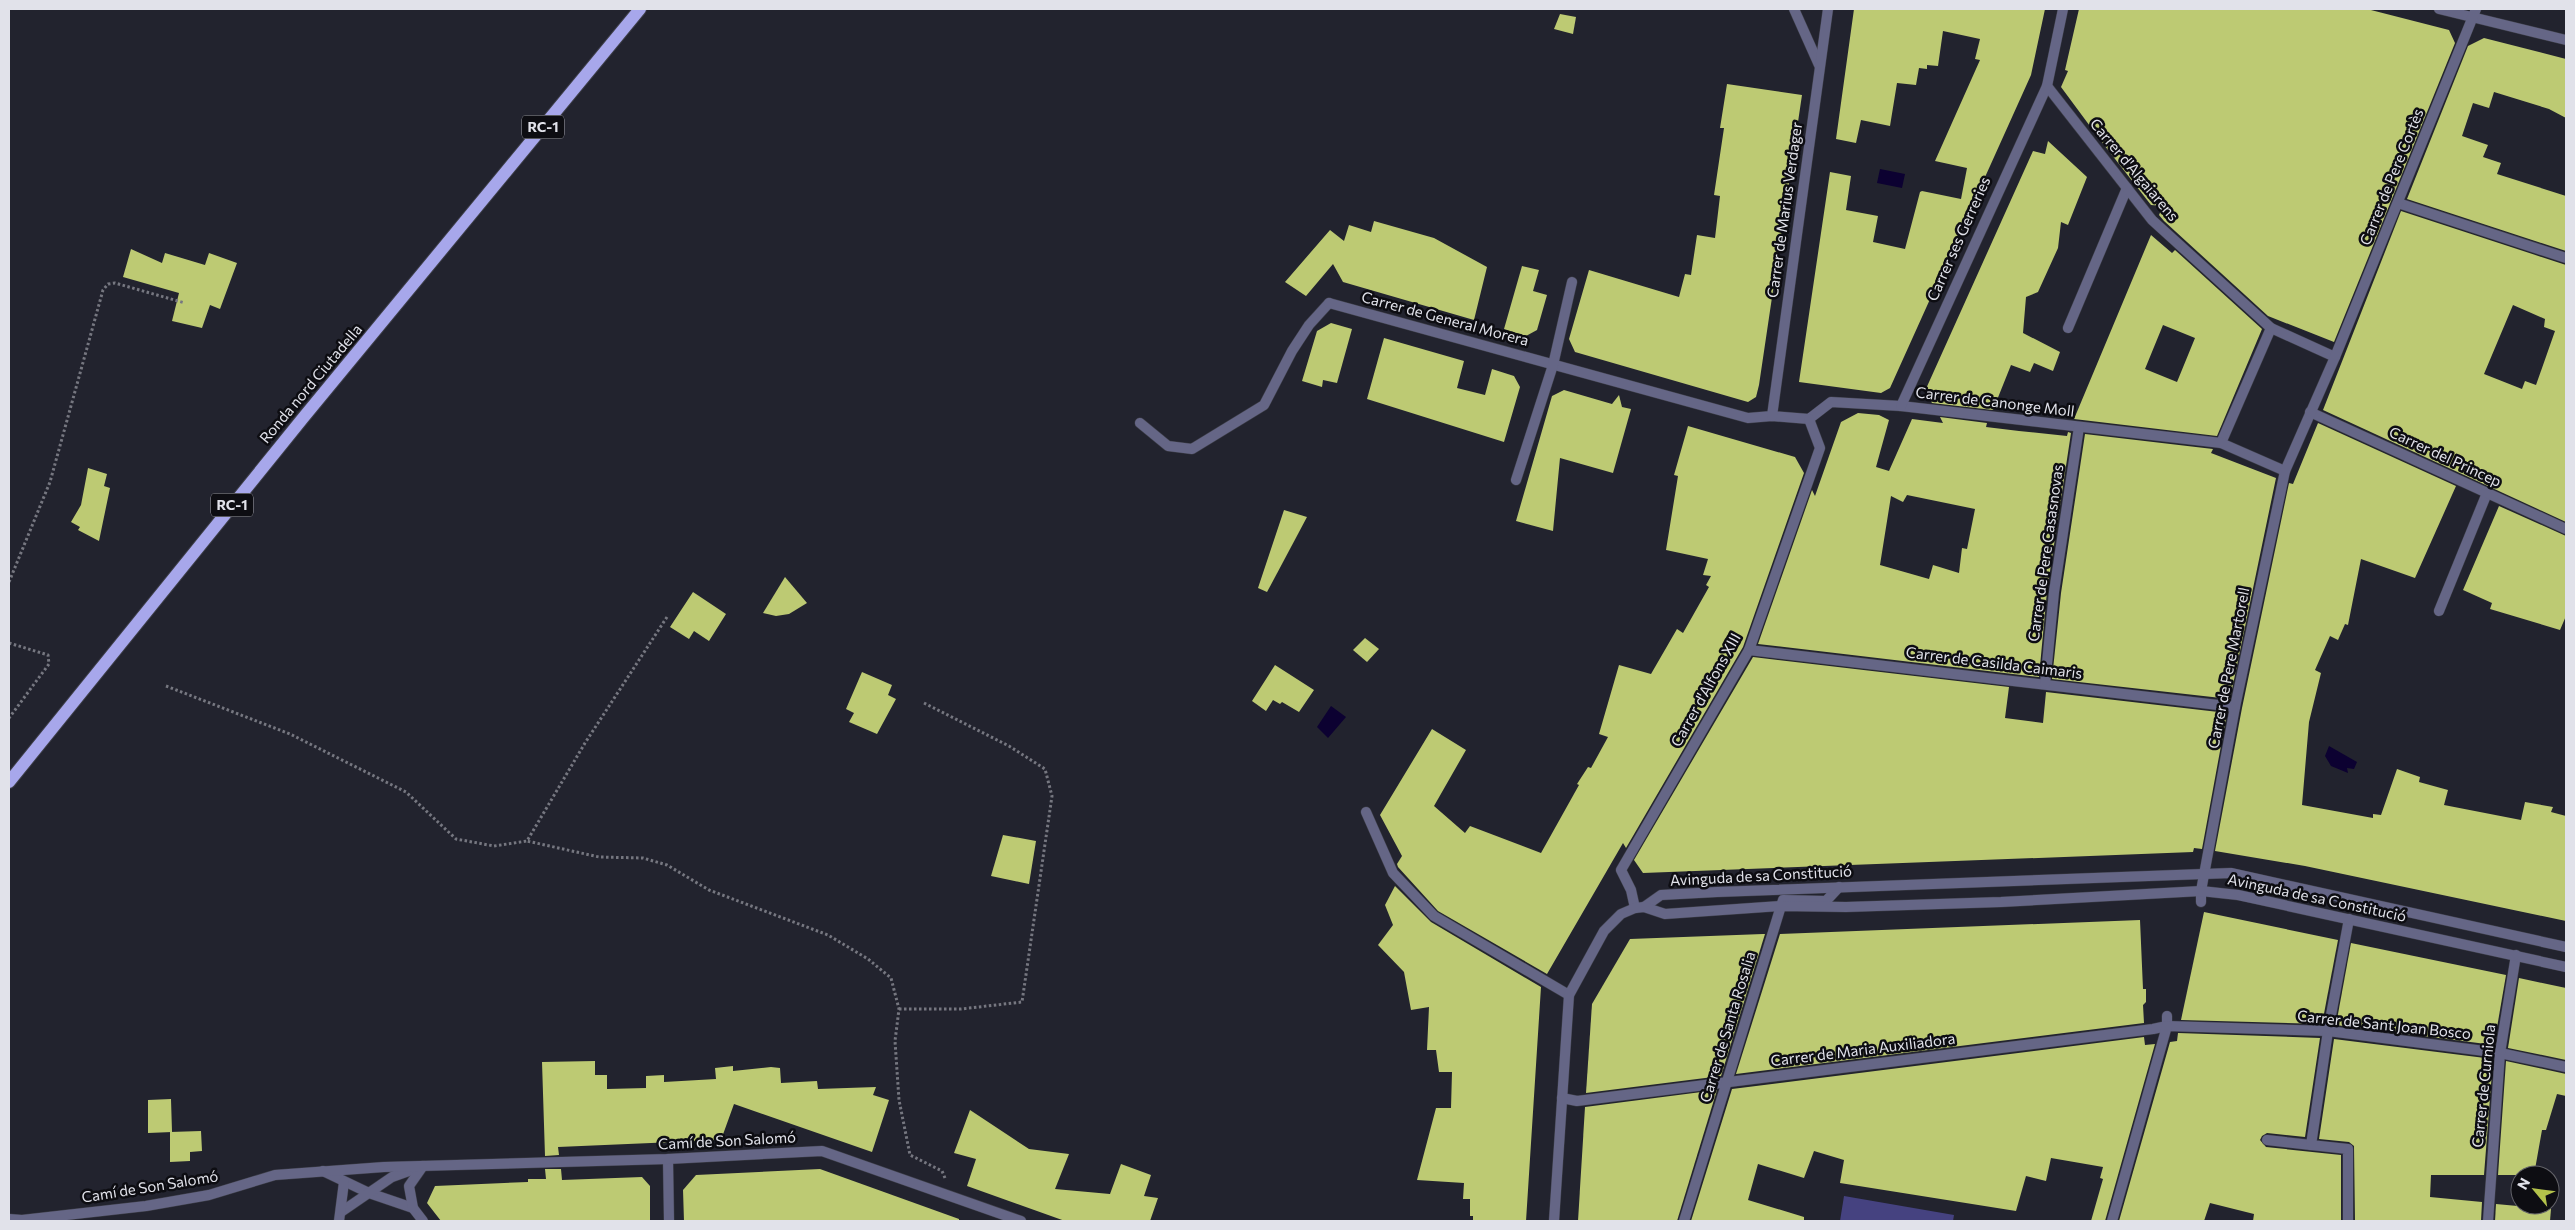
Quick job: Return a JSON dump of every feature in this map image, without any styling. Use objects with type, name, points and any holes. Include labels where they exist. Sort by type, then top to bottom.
[{"type":"main road","name":"Ronda nord Ciutadella","points":[[9,782],[71,702],[640,9]]},
{"type":"street","points":[[1794,9],[1819,66]]},
{"type":"street","name":"Carrer de Marius Verdager","points":[[1772,416],[1828,9]]},
{"type":"street","name":"Carrer ses Gerreries","points":[[1901,406],[2047,86],[2063,9]]},
{"type":"street","points":[[2439,9],[2474,13],[2566,40]]},
{"type":"street","name":"Carrer de Pere Cortès","points":[[2310,412],[2335,357],[2474,13]]},
{"type":"street","name":"Carrer d'Algaiarens","points":[[2047,86],[2152,220],[2271,328],[2335,357]]},
{"type":"street","points":[[2068,328],[2127,188]]},
{"type":"street","points":[[2398,203],[2566,258]]},
{"type":"street","points":[[1516,480],[1553,365],[1572,282]]},
{"type":"street","name":"Carrer de General Morera","points":[[1140,423],[1168,446],[1192,450],[1264,405],[1300,338],[1329,303],[1748,418],[1772,416]]},
{"type":"street","points":[[2220,443],[2271,328]]},
{"type":"street","name":"Carrer de Canonge Moll","points":[[1809,419],[1831,402],[1901,406],[2220,443],[2285,471]]},
{"type":"street","name":"Carrer de Pere Martorell","points":[[2201,896],[2235,707],[2285,471],[2310,412]]},
{"type":"street","name":"Carrer del Princep","points":[[2310,412],[2566,529]]},
{"type":"street","points":[[1772,416],[1809,419]]},
{"type":"street","name":"Carrer d'Alfons XIII","points":[[1639,908],[1620,870],[1749,650],[1820,448],[1809,419]]},
{"type":"street","name":"Carrer de Pere Casasnovas","points":[[2045,684],[2056,583],[2080,427]]},
{"type":"street","points":[[2439,611],[2487,493]]},
{"type":"street","name":"Carrer de Casilda Caimaris","points":[[1749,650],[2235,707]]},
{"type":"street","points":[[1366,812],[1393,873],[1434,916],[1569,995]]},
{"type":"street","name":"Avinguda de sa Constitució","points":[[1639,908],[1662,896],[2205,872],[2249,875],[2566,947]]},
{"type":"street","points":[[1781,906],[1783,900],[1826,901],[1839,887]]},
{"type":"street","name":"Avinguda de sa Constitució","points":[[1639,908],[1665,914],[1781,906],[1846,907],[2238,895],[2566,967]]},
{"type":"street","points":[[2311,1145],[2328,1031],[2354,900]]},
{"type":"street","name":"Carrer de Santa Rosalia","points":[[1684,1221],[1781,906]]},
{"type":"street","points":[[1554,1221],[1569,995],[1604,931],[1621,914],[1639,908]]},
{"type":"street","name":"Carrer de Curniola","points":[[2488,1221],[2500,1053],[2519,937]]},
{"type":"street","points":[[2112,1221],[2167,1021]]},
{"type":"street","name":"Carrer de Maria Auxiliadora","points":[[1562,1098],[1577,1101],[2153,1029],[2167,1021]]},
{"type":"street","name":"Carrer de Sant Joan Bosco","points":[[2167,1021],[2328,1031],[2500,1053],[2566,1067]]},
{"type":"street","points":[[2267,1140],[2348,1149],[2348,1221]]},
{"type":"street","name":"Camí de Son Salomó","points":[[9,1219],[21,1221],[146,1206],[209,1195],[275,1175],[423,1166],[668,1160],[822,1151],[1020,1221]]},
{"type":"street","points":[[668,1160],[669,1221]]},
{"type":"street","points":[[423,1166],[409,1186],[413,1208],[423,1221]]},
{"type":"street","name":"Camí de Son Salomó","points":[[340,1216],[392,1178],[423,1166]]},
{"type":"street","points":[[323,1171],[369,1193],[413,1208]]},
{"type":"street","points":[[340,1216],[344,1182]]},
{"type":"path","points":[[9,582],[50,482],[104,290],[108,284],[116,283],[185,303]]},
{"type":"path","points":[[527,841],[585,743],[666,617]]},
{"type":"path","points":[[9,643],[48,655],[49,664],[9,718]]},
{"type":"path","points":[[166,686],[290,734],[406,792],[456,839],[494,846],[527,841],[599,857],[643,858],[667,864],[709,890],[828,935],[868,959],[890,978],[899,1009],[895,1041],[899,1100],[910,1155],[942,1171],[950,1195]]},
{"type":"path","points":[[899,1009],[961,1009],[1022,1002],[1052,796],[1044,769],[1009,746],[924,702]]},
{"type":"shaded area","points":[[1880,169],[1905,174],[1902,188],[1877,183]]},
{"type":"shaded area","points":[[1331,706],[1346,717],[1328,738],[1317,727]]},
{"type":"shaded area","points":[[2329,746],[2357,762],[2354,769],[2347,768],[2348,773],[2331,766],[2325,756]]},
{"type":"shaded area","points":[[1844,1196],[1954,1215],[1953,1221],[1840,1221]]},
{"type":"building","points":[[1854,9],[2045,9],[2031,75],[1890,388],[1881,393],[1799,382],[1830,172],[1851,176],[1846,210],[1878,216],[1873,242],[1905,249],[1920,192],[1961,199],[1967,168],[1935,161],[1980,60],[1975,59],[1980,39],[1943,31],[1938,66],[1927,65],[1927,69],[1919,68],[1916,85],[1897,83],[1890,126],[1861,120],[1856,143],[1836,139]]},
{"type":"building","points":[[2079,9],[2367,9],[2449,30],[2455,43],[2334,342],[2268,316],[2164,221],[2159,215],[2163,206],[2151,205],[2101,141],[2061,87],[2068,71],[2065,70]]},
{"type":"building","points":[[1560,14],[1576,17],[1573,34],[1554,29]]},
{"type":"building","points":[[2484,38],[2566,59],[2566,118],[2549,109],[2494,92],[2489,108],[2473,103],[2462,136],[2488,145],[2483,157],[2501,163],[2497,174],[2566,196],[2566,251],[2407,199],[2468,46]]},
{"type":"building","points":[[1727,84],[1802,95],[1759,385],[1756,397],[1748,402],[1575,352],[1569,339],[1589,270],[1679,297],[1685,274],[1691,275],[1697,235],[1715,238],[1720,196],[1714,195],[1724,128],[1720,128]]},
{"type":"building","points":[[2048,141],[2087,177],[2068,225],[2061,222],[2058,248],[2038,292],[2026,297],[2023,333],[2060,352],[2053,371],[2034,363],[2030,372],[2011,365],[1993,410],[1932,403],[1925,391],[2033,151],[2045,154]]},
{"type":"building","points":[[2401,211],[2566,265],[2566,522],[2323,410]],"holes":[[[2513,305],[2545,319],[2544,327],[2555,331],[2536,385],[2525,381],[2522,389],[2484,374]]]},
{"type":"building","points":[[1374,221],[1434,238],[1487,267],[1474,320],[1343,282],[1333,264],[1306,296],[1285,282],[1330,230],[1344,241],[1349,225],[1371,232]]},
{"type":"building","points":[[2151,235],[2172,253],[2175,250],[2262,329],[2217,436],[2074,419]],"holes":[[[2163,325],[2195,338],[2177,382],[2145,369]]]},
{"type":"building","points":[[131,249],[162,263],[165,253],[205,265],[209,253],[237,263],[220,309],[210,305],[202,328],[172,321],[179,293],[123,277]]},
{"type":"building","points":[[1522,266],[1539,270],[1533,291],[1547,295],[1537,330],[1526,336],[1504,329]]},
{"type":"building","points":[[1331,323],[1352,329],[1337,383],[1323,380],[1322,387],[1302,381],[1317,331]]},
{"type":"building","points":[[1384,338],[1464,361],[1457,388],[1485,395],[1492,369],[1514,376],[1520,387],[1504,442],[1367,399]]},
{"type":"building","points":[[1564,390],[1612,404],[1619,395],[1622,407],[1631,409],[1613,473],[1560,458],[1553,531],[1516,521],[1552,396]]},
{"type":"building","points":[[1858,413],[1879,415],[1889,420],[1876,467],[1889,471],[1912,419],[1943,423],[1940,417],[1987,423],[1986,427],[2067,436],[2068,432],[2071,433],[2047,591],[2039,677],[1758,644],[1812,490],[1815,496],[1841,422]],"holes":[[[1907,495],[1975,509],[1967,549],[1962,548],[1959,573],[1933,565],[1929,579],[1880,565],[1891,496],[1903,502]]]},
{"type":"building","points":[[2318,423],[2456,486],[2415,578],[2361,559],[2348,625],[2345,624],[2338,640],[2330,636],[2315,670],[2321,673],[2309,722],[2302,805],[2373,818],[2373,814],[2381,815],[2397,769],[2420,777],[2419,782],[2448,790],[2444,805],[2521,820],[2525,802],[2553,807],[2551,812],[2566,816],[2566,921],[2305,866],[2215,851],[2242,708],[2289,483],[2293,484]]},
{"type":"building","points":[[1688,426],[1795,457],[1804,473],[1743,647],[1626,848],[1623,843],[1547,974],[1438,911],[1398,867],[1397,864],[1402,856],[1380,815],[1432,729],[1466,750],[1434,806],[1465,833],[1470,826],[1541,853],[1579,785],[1577,784],[1588,767],[1591,768],[1608,737],[1599,734],[1619,665],[1651,674],[1677,629],[1683,633],[1709,587],[1706,585],[1711,576],[1703,575],[1708,559],[1666,550],[1678,476],[1674,475]]},
{"type":"building","points":[[2085,434],[2213,449],[2211,453],[2276,478],[2230,699],[2052,679],[2061,593]]},
{"type":"building","points":[[88,468],[107,474],[104,486],[110,488],[99,541],[78,530],[80,527],[71,522],[81,505]]},
{"type":"building","points":[[2499,506],[2566,536],[2566,616],[2560,630],[2490,609],[2492,603],[2463,590]]},
{"type":"building","points":[[1284,510],[1307,517],[1267,592],[1258,588]]},
{"type":"building","points":[[785,577],[807,603],[789,614],[776,616],[763,613]]},
{"type":"building","points":[[693,592],[726,614],[709,641],[694,631],[689,639],[670,627]]},
{"type":"building","points":[[1365,638],[1379,649],[1367,662],[1353,650]]},
{"type":"building","points":[[1753,657],[2009,687],[2005,718],[2043,723],[2046,692],[2227,713],[2202,849],[2194,848],[2193,852],[1643,873],[1634,860]]},
{"type":"building","points":[[1275,665],[1314,690],[1299,712],[1282,702],[1280,704],[1273,700],[1266,711],[1252,701]]},
{"type":"building","points":[[862,672],[892,685],[888,695],[896,699],[877,734],[849,722],[854,713],[846,709]]},
{"type":"building","points":[[1003,835],[1036,841],[1029,884],[991,876]]},
{"type":"building","points":[[1395,886],[1431,922],[1541,987],[1526,1221],[1473,1221],[1473,1216],[1470,1216],[1470,1199],[1463,1199],[1464,1183],[1417,1180],[1436,1108],[1451,1108],[1452,1072],[1439,1072],[1436,1050],[1427,1050],[1429,1007],[1411,1010],[1404,972],[1378,945],[1393,925],[1385,905]]},
{"type":"building","points":[[2204,912],[2338,940],[2322,1024],[2181,1020]]},
{"type":"building","points":[[2140,920],[2143,989],[2146,989],[2146,1002],[2143,1005],[2144,1023],[1736,1074],[1780,934]]},
{"type":"building","points":[[1765,934],[1721,1076],[1586,1093],[1592,1004],[1630,939]]},
{"type":"building","points":[[2351,943],[2506,975],[2494,1045],[2336,1025]]},
{"type":"building","points":[[2519,978],[2566,988],[2566,1060],[2508,1048]]},
{"type":"building","points":[[2178,1033],[2320,1038],[2305,1137],[2267,1133],[2260,1140],[2266,1147],[2341,1155],[2341,1221],[2253,1221],[2254,1214],[2210,1203],[2204,1221],[2119,1221],[2170,1042],[2177,1041]]},
{"type":"building","points":[[2144,1037],[2145,1045],[2155,1044],[2105,1221],[2091,1221],[2103,1179],[2100,1178],[2103,1167],[2051,1158],[2046,1181],[2026,1176],[2016,1211],[1840,1183],[1844,1160],[1814,1151],[1804,1178],[1758,1164],[1748,1200],[1804,1217],[1804,1221],[1691,1221],[1732,1089]]},
{"type":"building","points":[[2334,1039],[2493,1059],[2484,1175],[2431,1175],[2430,1197],[2482,1202],[2481,1221],[2355,1221],[2354,1146],[2349,1142],[2319,1139]]},
{"type":"building","points":[[595,1061],[595,1075],[607,1075],[607,1089],[646,1088],[646,1076],[664,1075],[664,1082],[716,1079],[715,1068],[733,1066],[733,1071],[771,1067],[780,1068],[781,1083],[817,1081],[818,1089],[876,1087],[873,1095],[889,1100],[872,1152],[734,1104],[721,1140],[558,1147],[559,1155],[545,1156],[542,1062]]},
{"type":"building","points":[[2506,1061],[2566,1074],[2566,1096],[2557,1094],[2546,1130],[2542,1130],[2536,1165],[2510,1165],[2510,1175],[2498,1175]]},
{"type":"building","points":[[1717,1090],[1677,1221],[1578,1221],[1585,1107]]},
{"type":"building","points":[[171,1099],[172,1132],[148,1133],[148,1100]]},
{"type":"building","points":[[970,1110],[1029,1149],[1069,1154],[1055,1189],[1110,1194],[1121,1164],[1151,1175],[1144,1196],[1158,1198],[1150,1221],[1065,1221],[967,1186],[976,1159],[954,1153]]},
{"type":"building","points":[[201,1131],[202,1151],[190,1152],[190,1161],[170,1162],[170,1132]]},
{"type":"building","points":[[545,1169],[561,1169],[562,1180],[642,1177],[650,1186],[650,1221],[441,1221],[427,1203],[435,1186],[528,1182],[528,1179],[546,1179]]},
{"type":"building","points":[[820,1169],[959,1219],[959,1221],[684,1221],[683,1190],[696,1175]]},
{"type":"building","points":[[2496,1204],[2510,1205],[2510,1215],[2550,1215],[2550,1221],[2495,1221]]}]
